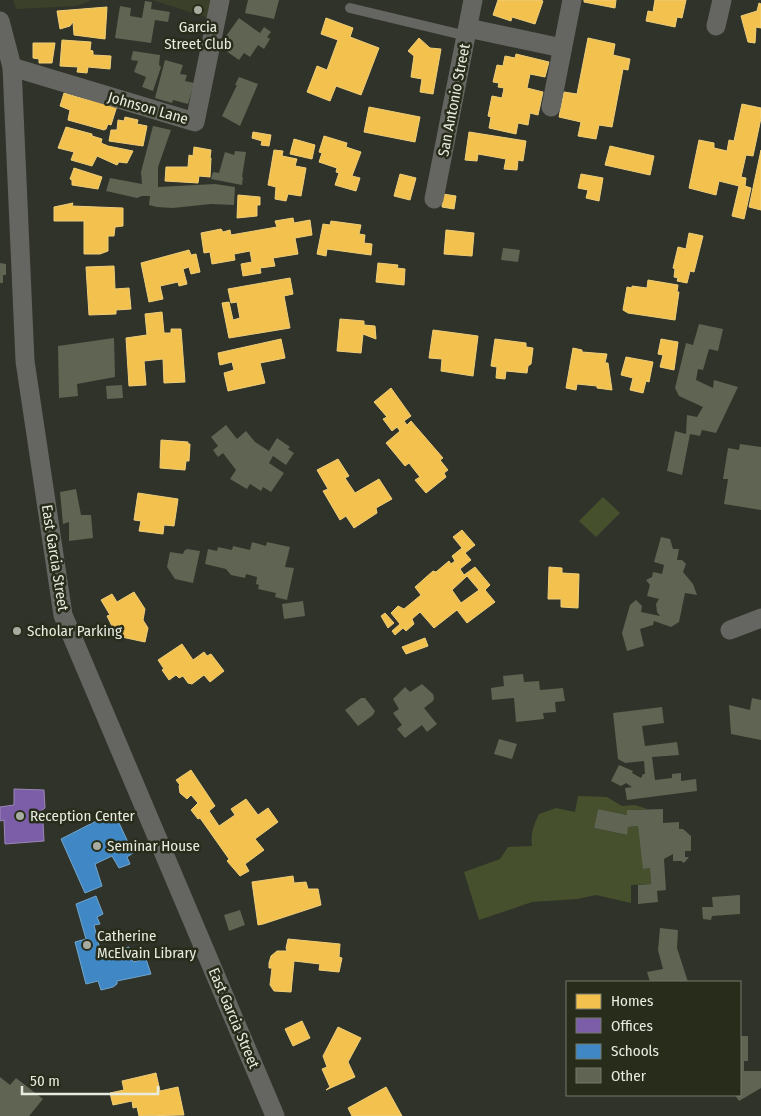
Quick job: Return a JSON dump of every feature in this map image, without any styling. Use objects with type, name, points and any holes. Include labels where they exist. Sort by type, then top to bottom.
[{"type":"street","name":"Johnson Lane","points":[[12,66],[195,122],[220,0]]},
{"type":"street","name":"San Antonio Street","points":[[434,199],[473,0]]},
{"type":"street","points":[[551,106],[572,0]]},
{"type":"street","points":[[716,26],[722,0]]},
{"type":"street","name":"East Garcia Street","points":[[0,21],[3,44],[12,66],[25,361],[63,615],[275,1116]]},
{"type":"street","points":[[467,32],[562,48]]},
{"type":"street","points":[[730,630],[761,618]]},
{"type":"lane","points":[[350,8],[467,32]]},
{"type":"shaded area","points":[[13,0],[92,0],[77,6],[16,9]]},
{"type":"shaded area","name":"Garcia Street Club","points":[[152,0],[215,0],[212,19]]},
{"type":"shaded area","points":[[603,497],[620,513],[596,537],[579,521]]},
{"type":"shaded area","points":[[578,796],[607,797],[622,806],[635,805],[647,809],[627,810],[627,815],[598,809],[594,828],[626,835],[628,827],[638,826],[644,869],[650,868],[651,884],[631,885],[631,903],[596,895],[577,899],[532,902],[479,920],[464,872],[500,859],[508,847],[532,846],[532,834],[539,814],[556,808],[575,812]]},
{"type":"building: Homes","points":[[498,0],[543,1],[535,24],[512,17],[511,21],[493,15]]},
{"type":"building: Homes","points":[[584,0],[616,0],[615,8],[584,2]]},
{"type":"building: Homes","points":[[655,0],[686,0],[682,18],[677,17],[675,27],[646,21],[648,11],[653,12]]},
{"type":"building: Homes","points":[[759,3],[761,4],[761,28],[756,27],[755,43],[748,42],[741,16],[757,11]]},
{"type":"building: Homes","points":[[107,7],[105,39],[74,35],[73,22],[70,26],[60,29],[57,11]]},
{"type":"building: Homes","points":[[326,18],[353,28],[350,37],[379,48],[361,95],[336,86],[330,101],[307,92],[317,66],[327,70],[338,40],[321,34]]},
{"type":"building: Homes","points":[[419,38],[430,48],[441,49],[433,94],[420,92],[422,79],[411,77],[414,56],[408,51]]},
{"type":"building: Homes","points":[[588,38],[615,44],[613,55],[630,59],[628,70],[623,69],[612,127],[599,125],[596,139],[578,136],[581,122],[559,117],[564,92],[577,94]]},
{"type":"building: Homes","points":[[62,40],[91,42],[90,50],[93,51],[93,55],[111,56],[110,69],[88,67],[87,73],[77,72],[78,67],[60,66]]},
{"type":"building: Homes","points":[[33,43],[55,43],[52,63],[39,63],[39,59],[33,58]]},
{"type":"building: Homes","points":[[516,54],[549,62],[545,77],[530,74],[527,88],[543,92],[538,115],[530,113],[528,125],[518,123],[516,134],[489,128],[491,117],[488,116],[492,96],[502,98],[504,88],[498,87],[499,83],[493,82],[497,65],[503,66],[505,56],[515,58]]},
{"type":"building: Homes","points":[[64,93],[117,106],[111,125],[108,124],[104,130],[68,120],[70,110],[60,106]]},
{"type":"building: Homes","points":[[742,104],[761,108],[761,118],[753,156],[746,155],[741,177],[746,178],[745,186],[751,188],[744,219],[732,216],[739,186],[719,181],[716,195],[689,188],[699,140],[714,143],[714,148],[727,151],[729,140],[734,141]]},
{"type":"building: Homes","points":[[369,107],[420,117],[415,142],[364,132]]},
{"type":"building: Homes","points":[[125,117],[138,120],[137,124],[147,126],[143,146],[109,141],[111,130],[117,130],[118,120],[124,121]]},
{"type":"building: Homes","points":[[66,127],[92,134],[92,136],[102,139],[101,143],[108,146],[133,151],[127,163],[119,162],[117,165],[97,156],[92,166],[71,160],[74,152],[58,148]]},
{"type":"building: Homes","points":[[253,132],[271,135],[269,146],[261,145],[262,141],[252,138]]},
{"type":"building: Homes","points":[[469,132],[526,141],[523,161],[518,160],[517,170],[504,169],[506,159],[478,154],[477,161],[465,160]]},
{"type":"building: Homes","points":[[324,136],[347,143],[346,147],[361,152],[352,176],[360,178],[356,191],[335,185],[339,173],[336,172],[337,168],[319,162],[322,153],[319,152]]},
{"type":"building: Homes","points":[[294,139],[315,145],[312,159],[290,154]]},
{"type":"building: Homes","points":[[610,146],[654,156],[650,175],[605,165]]},
{"type":"building: Homes","points":[[194,147],[211,150],[210,177],[199,176],[198,183],[165,181],[166,167],[188,167],[189,155],[193,156]]},
{"type":"building: Homes","points":[[274,150],[283,151],[282,156],[297,159],[295,166],[306,168],[301,196],[288,194],[286,201],[275,199],[276,187],[268,185]]},
{"type":"building: Homes","points":[[761,150],[761,210],[749,207]]},
{"type":"building: Homes","points":[[74,168],[102,177],[98,189],[72,185],[72,180],[70,179]]},
{"type":"building: Homes","points":[[400,174],[416,178],[410,200],[394,196]]},
{"type":"building: Homes","points":[[581,174],[603,178],[599,201],[586,198],[588,190],[578,188]]},
{"type":"building: Homes","points":[[443,194],[456,196],[454,209],[442,207]]},
{"type":"building: Homes","points":[[238,195],[260,197],[260,205],[257,205],[257,216],[237,218]]},
{"type":"building: Homes","points":[[73,203],[72,206],[123,208],[123,226],[115,227],[114,236],[108,236],[108,251],[100,254],[84,254],[84,221],[54,221],[54,207]]},
{"type":"building: Homes","points":[[293,218],[294,223],[310,220],[312,235],[295,238],[298,254],[273,258],[275,266],[260,268],[261,273],[243,276],[241,264],[252,262],[250,251],[234,254],[235,260],[212,264],[210,252],[204,253],[201,233],[221,229],[223,232],[230,230],[231,235],[277,227],[275,221]]},
{"type":"building: Homes","points":[[331,221],[361,225],[359,234],[365,235],[364,243],[372,244],[371,255],[327,249],[326,256],[317,254],[323,224],[330,225]]},
{"type":"building: Homes","points":[[446,230],[474,233],[472,256],[444,254]]},
{"type":"building: Homes","points":[[689,233],[703,236],[694,272],[690,271],[687,283],[677,281],[678,278],[674,277],[675,269],[673,268],[678,247],[686,249]]},
{"type":"building: Homes","points":[[189,250],[191,255],[196,254],[200,272],[191,274],[189,267],[183,269],[187,284],[179,286],[178,282],[160,286],[163,299],[149,302],[141,263]]},
{"type":"building: Homes","points":[[378,263],[398,265],[397,268],[405,269],[404,285],[376,282]]},
{"type":"building: Homes","points":[[114,266],[115,289],[129,288],[131,309],[116,310],[116,314],[89,315],[86,267]]},
{"type":"building: Homes","points":[[290,278],[293,294],[284,296],[290,328],[229,338],[222,303],[229,302],[233,320],[240,318],[237,302],[231,303],[228,289]]},
{"type":"building: Homes","points":[[648,280],[678,285],[677,292],[679,292],[675,320],[628,313],[623,310],[627,287],[647,288]]},
{"type":"building: Homes","points":[[162,312],[164,333],[171,333],[171,329],[181,329],[185,382],[164,383],[163,359],[144,361],[146,385],[129,386],[126,338],[147,335],[145,314]]},
{"type":"building: Homes","points":[[340,319],[364,321],[364,325],[375,326],[376,339],[363,334],[361,353],[337,351]]},
{"type":"building: Homes","points":[[433,330],[478,336],[473,376],[441,371],[442,359],[429,358]]},
{"type":"building: Homes","points":[[281,339],[285,358],[260,363],[265,383],[228,391],[224,373],[234,370],[232,362],[220,365],[218,353]]},
{"type":"building: Homes","points":[[495,339],[526,343],[526,347],[533,348],[531,364],[528,366],[527,373],[506,371],[505,379],[496,378],[497,367],[491,366]]},
{"type":"building: Homes","points":[[661,339],[678,342],[674,370],[660,367],[663,355],[658,354]]},
{"type":"building: Homes","points":[[573,348],[582,350],[582,352],[607,354],[605,363],[608,363],[612,390],[577,384],[576,390],[566,388]]},
{"type":"building: Homes","points":[[626,357],[653,362],[649,382],[646,381],[643,393],[630,390],[633,378],[621,375]]},
{"type":"building: Homes","points":[[391,388],[411,416],[404,421],[407,425],[411,421],[443,458],[440,460],[448,470],[444,473],[446,477],[426,493],[415,480],[420,477],[409,463],[405,466],[386,443],[400,431],[397,427],[392,431],[383,419],[387,417],[374,402]]},
{"type":"building: Homes","points":[[161,440],[188,442],[190,444],[189,461],[186,461],[185,470],[160,468]]},
{"type":"building: Homes","points":[[338,459],[349,476],[345,478],[355,493],[379,479],[392,499],[376,508],[377,513],[354,528],[346,516],[340,520],[323,491],[328,489],[317,470]]},
{"type":"building: Homes","points":[[138,493],[178,499],[174,526],[164,525],[163,534],[139,531],[141,521],[134,520]]},
{"type":"building: Homes","points":[[462,530],[475,545],[465,553],[471,560],[460,569],[464,575],[475,567],[490,585],[485,590],[495,602],[467,623],[457,610],[434,628],[420,612],[412,619],[414,624],[406,631],[403,628],[395,635],[392,631],[400,624],[391,613],[398,606],[404,609],[421,595],[415,587],[433,571],[436,572],[449,561],[451,564],[455,561],[452,556],[462,548],[453,537]],"holes":[[[467,576],[479,590],[461,603],[452,590]]]},
{"type":"building: Homes","points":[[549,567],[562,568],[562,573],[579,574],[578,608],[561,607],[561,599],[548,599]]},
{"type":"building: Homes","points":[[134,592],[145,609],[143,620],[148,628],[145,642],[117,636],[119,628],[114,630],[107,616],[110,615],[101,600],[112,594],[117,602]]},
{"type":"building: Homes","points":[[385,613],[394,623],[388,628],[381,616]]},
{"type":"building: Homes","points":[[425,638],[428,646],[406,654],[402,647]]},
{"type":"building: Homes","points":[[182,644],[193,660],[204,652],[207,656],[211,654],[224,671],[210,682],[204,675],[192,684],[188,683],[183,676],[179,678],[176,675],[169,680],[158,660]]},
{"type":"building: Homes","points":[[191,770],[215,806],[209,811],[219,826],[235,815],[231,809],[246,799],[258,815],[268,808],[278,822],[255,839],[264,850],[245,864],[249,871],[240,876],[227,861],[229,859],[200,818],[198,819],[191,810],[198,803],[191,795],[187,799],[180,793],[180,785],[176,780]]},
{"type":"building: Homes","points":[[293,876],[294,883],[306,882],[308,889],[318,889],[321,905],[258,925],[252,882]]},
{"type":"building: Homes","points":[[288,939],[340,944],[339,957],[342,958],[339,972],[319,970],[320,964],[294,961],[291,992],[274,991],[270,985],[272,968],[269,968],[269,963],[271,956],[277,951],[287,951]]},
{"type":"building: Homes","points":[[302,1021],[310,1038],[293,1046],[285,1029]]},
{"type":"building: Homes","points":[[338,1027],[361,1038],[348,1062],[355,1077],[326,1090],[330,1087],[322,1069],[327,1067],[323,1056]]},
{"type":"building: Homes","points":[[156,1073],[160,1091],[178,1087],[184,1115],[139,1116],[137,1107],[133,1108],[132,1101],[113,1105],[110,1093],[124,1090],[122,1081]]},
{"type":"building: Homes","points":[[386,1087],[402,1116],[352,1116],[348,1108]]},
{"type":"building: Offices","name":"Reception Center","points":[[14,789],[44,790],[45,808],[39,812],[40,822],[43,822],[44,841],[5,844],[4,820],[0,821],[0,807],[14,805]]},
{"type":"building: Schools","name":"Seminar House","points":[[114,812],[133,853],[127,857],[130,864],[119,868],[112,856],[95,864],[102,886],[85,893],[61,839]]},
{"type":"building: Schools","name":"Catherine McElvain Library","points":[[96,896],[103,914],[97,917],[100,924],[94,925],[101,954],[129,947],[133,962],[146,959],[151,974],[117,981],[117,984],[113,987],[101,990],[98,981],[86,984],[75,942],[86,939],[76,904]]},
{"type":"building: Other","points":[[248,0],[279,0],[274,19],[245,13]]},
{"type":"building: Other","points":[[145,1],[152,2],[151,9],[170,12],[168,22],[155,20],[151,43],[115,38],[120,6],[131,8],[130,16],[142,18]]},
{"type":"building: Other","points":[[239,18],[260,33],[264,27],[271,32],[267,37],[270,39],[264,49],[258,45],[250,57],[244,53],[239,60],[219,46]]},
{"type":"building: Other","points":[[133,51],[160,55],[159,65],[161,67],[153,91],[142,87],[146,77],[134,72],[138,61],[131,60]]},
{"type":"building: Other","points":[[165,60],[183,65],[180,74],[187,75],[185,81],[194,83],[188,104],[173,100],[172,103],[155,98]]},
{"type":"building: Other","points":[[239,77],[258,84],[240,126],[222,116]]},
{"type":"building: Other","points":[[153,126],[171,130],[158,167],[158,187],[215,184],[235,187],[234,205],[211,204],[173,208],[157,207],[149,205],[150,196],[137,198],[106,191],[110,178],[142,184],[141,172]]},
{"type":"building: Other","points":[[235,151],[246,152],[242,185],[211,179],[213,172],[219,173],[225,152],[234,155]]},
{"type":"building: Other","points":[[503,248],[520,250],[518,262],[501,260]]},
{"type":"building: Other","points":[[0,263],[6,264],[6,275],[3,275],[3,283],[0,283]]},
{"type":"building: Other","points":[[699,324],[723,329],[718,351],[709,349],[703,370],[698,369],[696,380],[713,388],[714,380],[738,387],[716,433],[702,430],[700,436],[690,434],[682,475],[667,471],[675,431],[686,434],[687,415],[697,417],[703,407],[679,396],[675,388],[686,343],[693,345]]},
{"type":"building: Other","points":[[114,338],[115,377],[77,384],[78,396],[59,398],[58,346]]},
{"type":"building: Other","points":[[122,385],[123,398],[107,399],[106,386]]},
{"type":"building: Other","points":[[226,425],[237,439],[246,431],[255,442],[269,451],[277,438],[290,447],[288,449],[294,453],[286,465],[273,456],[269,463],[284,473],[271,492],[263,487],[261,491],[250,484],[247,489],[230,479],[236,470],[223,453],[218,457],[213,450],[218,446],[211,437]]},
{"type":"building: Other","points":[[740,444],[761,447],[761,510],[724,504],[728,479],[723,479],[728,448],[739,450]]},
{"type":"building: Other","points":[[76,489],[81,515],[91,515],[93,538],[69,541],[69,522],[63,524],[60,492]]},
{"type":"building: Other","points":[[661,537],[670,539],[673,549],[679,549],[677,560],[682,560],[686,564],[683,572],[693,584],[697,595],[685,593],[679,622],[671,627],[654,621],[653,625],[640,629],[644,646],[627,651],[622,633],[630,605],[636,600],[642,606],[641,612],[660,616],[657,612],[656,604],[659,599],[647,596],[650,585],[646,580],[652,577],[653,572],[662,574],[664,565],[654,562]]},
{"type":"building: Other","points":[[252,542],[266,546],[267,542],[290,547],[285,567],[294,568],[287,600],[275,597],[276,593],[258,589],[259,585],[256,584],[257,577],[246,574],[245,578],[231,575],[226,569],[205,564],[208,549],[217,551],[218,547],[232,550],[233,546],[250,550]]},
{"type":"building: Other","points":[[187,549],[200,551],[193,583],[175,579],[167,567],[170,552],[183,554]]},
{"type":"building: Other","points":[[303,601],[305,616],[284,619],[282,604]]},
{"type":"building: Other","points":[[523,674],[524,682],[539,681],[540,690],[563,688],[565,701],[555,702],[556,712],[543,713],[544,719],[516,722],[514,698],[492,700],[491,688],[504,686],[503,676]]},
{"type":"building: Other","points":[[422,684],[433,694],[433,701],[424,708],[437,724],[427,732],[422,725],[405,738],[397,729],[402,725],[393,713],[399,709],[393,699],[405,687],[410,692]]},
{"type":"building: Other","points":[[361,698],[365,698],[375,711],[373,715],[358,726],[345,710]]},
{"type":"building: Other","points":[[752,698],[761,700],[761,740],[731,734],[729,705],[750,710]]},
{"type":"building: Other","points":[[662,707],[664,723],[642,726],[645,746],[677,742],[679,755],[652,757],[655,780],[672,778],[672,774],[681,773],[681,781],[696,779],[697,791],[627,800],[625,788],[632,787],[626,783],[621,786],[611,781],[619,765],[633,771],[632,773],[641,778],[645,774],[644,761],[625,763],[618,759],[613,713]]},
{"type":"building: Other","points":[[499,739],[517,744],[512,759],[494,754]]},
{"type":"building: Other","points":[[598,809],[627,815],[627,810],[663,809],[663,823],[679,822],[679,829],[683,829],[691,836],[691,851],[685,851],[685,857],[689,857],[684,863],[673,861],[673,854],[664,859],[666,890],[657,891],[658,902],[638,904],[638,885],[651,884],[650,868],[643,869],[638,826],[628,827],[627,835],[594,828]]},
{"type":"building: Other","points":[[740,895],[740,914],[712,916],[711,920],[703,919],[702,907],[713,907],[712,897]]},
{"type":"building: Other","points":[[240,910],[245,925],[229,931],[224,915]]},
{"type":"building: Other","points":[[660,928],[678,930],[677,948],[688,981],[650,981],[647,972],[663,969],[658,950]]},
{"type":"building: Other","points":[[741,1036],[748,1036],[748,1061],[744,1061],[744,1071],[761,1071],[761,1088],[739,1101],[736,1096],[741,1096]]},
{"type":"building: Other","points":[[0,1077],[10,1085],[16,1078],[43,1099],[29,1116],[0,1116]]},
{"type":"place","name":"Garcia Street Club","points":[[198,10]]},
{"type":"place","name":"Scholar Parking","points":[[17,631]]},
{"type":"place","name":"Reception Center","points":[[20,816]]},
{"type":"place","name":"Seminar House","points":[[97,846]]},
{"type":"place","name":"Catherine McElvain Library","points":[[87,945]]}]
